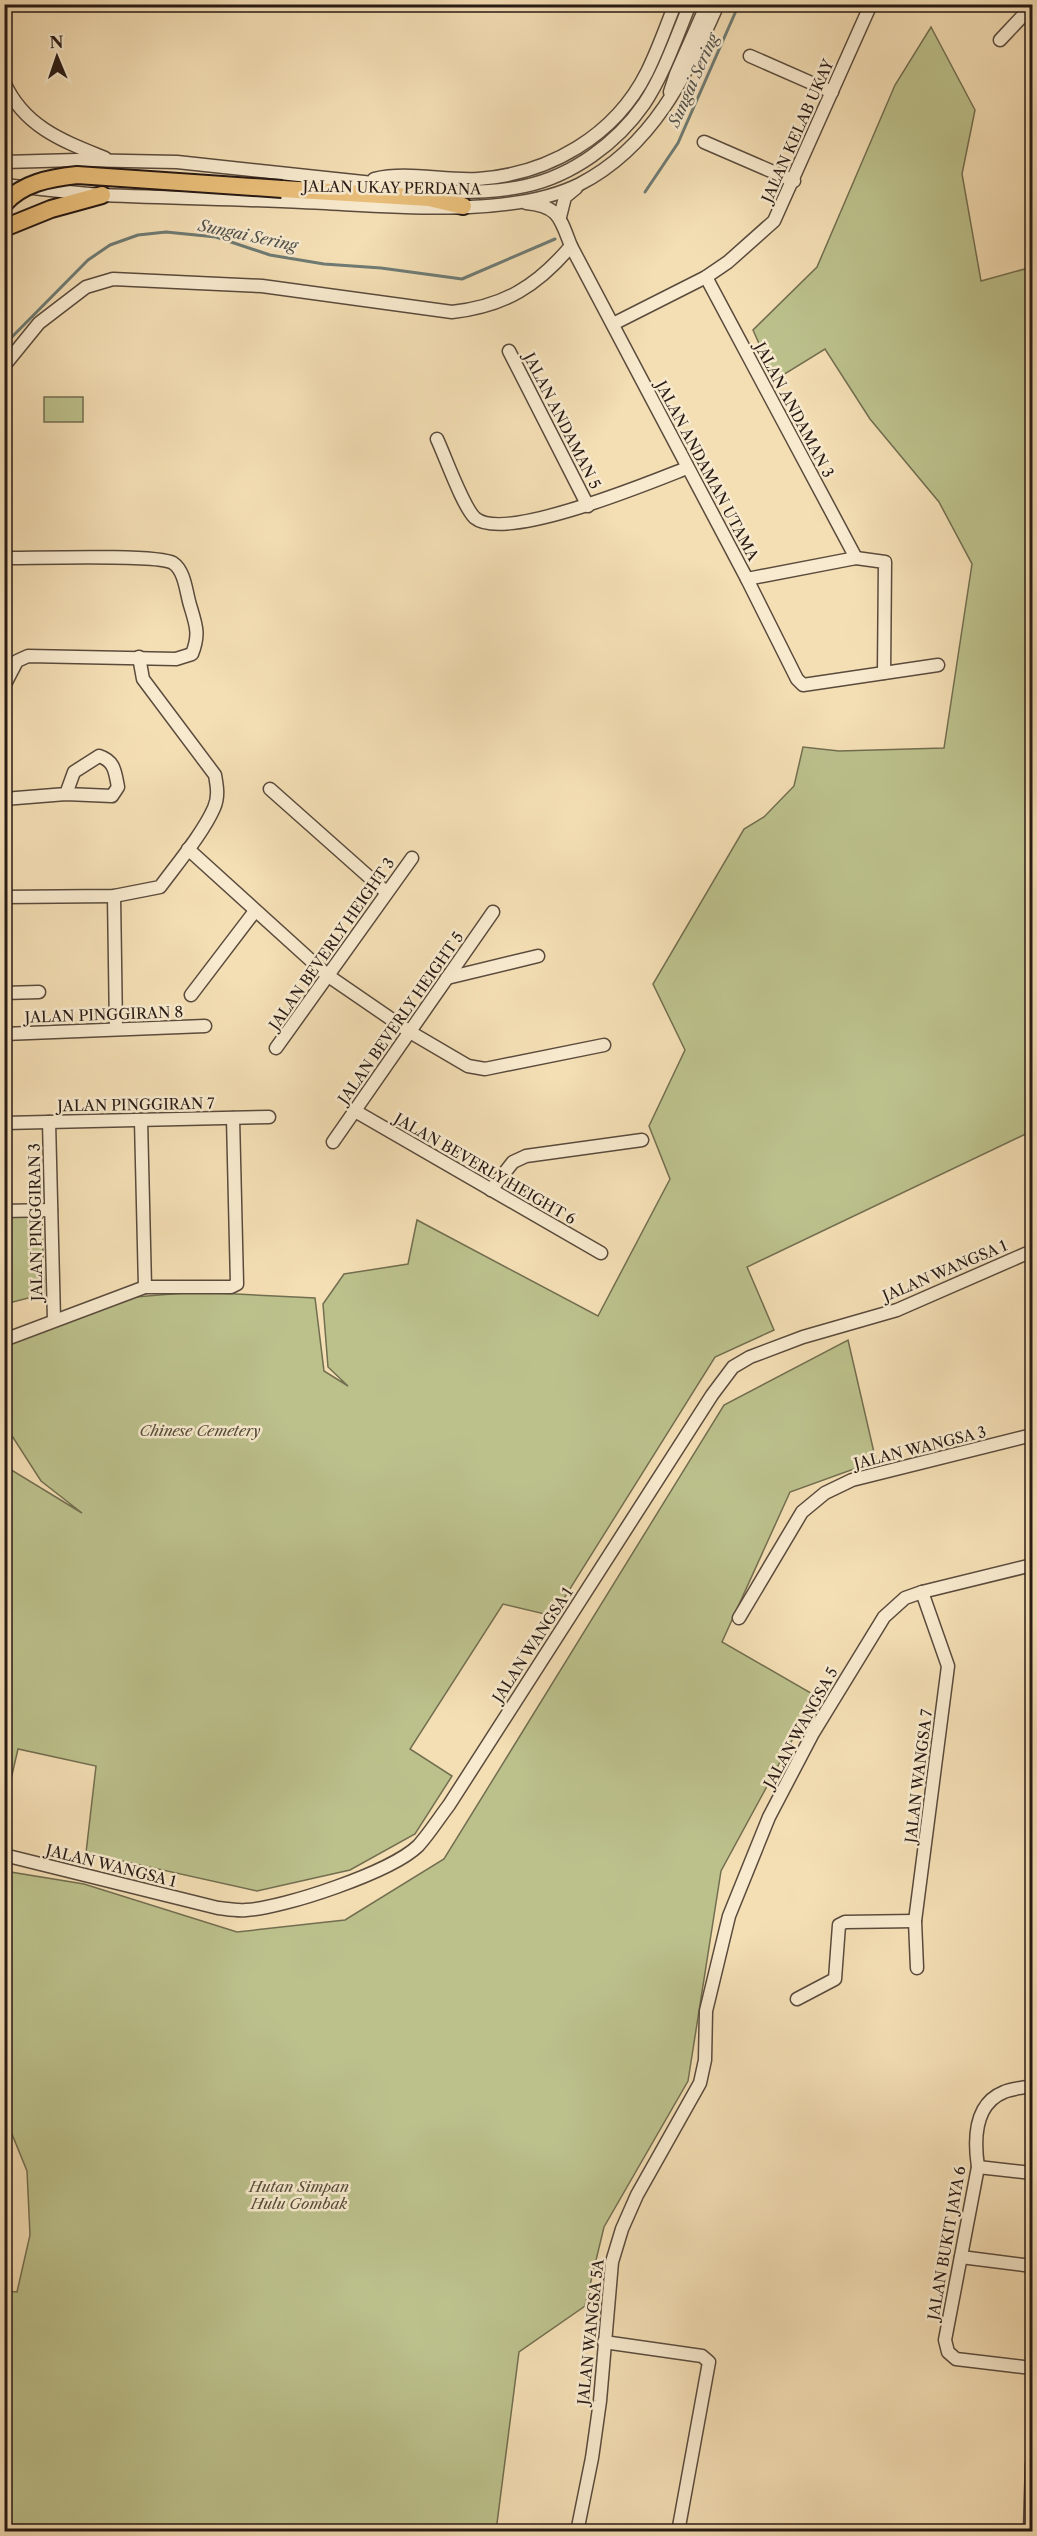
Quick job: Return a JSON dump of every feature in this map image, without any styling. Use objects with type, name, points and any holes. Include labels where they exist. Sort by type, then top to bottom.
[{"type":"highway","points":[[4,204],[14,193],[49,178],[77,175],[429,198],[463,206]]},
{"type":"highway","points":[[4,228],[51,208],[102,195]]},
{"type":"street","points":[[367,181],[393,175],[444,179],[502,177],[528,171],[558,159],[587,142],[608,125],[630,100],[647,72],[675,4]]},
{"type":"street","name":"JALAN UKAY PERDANA","points":[[4,162],[177,162],[457,192],[493,192],[527,186],[565,171],[598,151],[622,130],[644,104],[664,67],[690,4]]},
{"type":"street","points":[[668,100],[675,74],[707,4]]},
{"type":"street","name":"JALAN UKAY PERDANA","points":[[4,185],[102,195],[405,207],[523,202],[579,185],[615,161],[637,142],[656,121],[684,78],[718,4]]},
{"type":"street","name":"JALAN KELAB UKAY","points":[[613,324],[706,277],[728,262],[774,220],[794,181],[871,4]]},
{"type":"street","points":[[1000,40],[1032,6]]},
{"type":"street","points":[[750,56],[832,92]]},
{"type":"street","points":[[4,82],[21,110],[38,126],[59,140],[112,161]]},
{"type":"street","points":[[704,142],[794,181]]},
{"type":"street","points":[[560,217],[565,197],[579,185]]},
{"type":"street","points":[[523,202],[552,209],[560,217]]},
{"type":"street","name":"JALAN ANDAMAN UTAMA","points":[[560,217],[571,246],[747,579],[856,558],[885,562],[884,673]]},
{"type":"street","points":[[4,366],[39,323],[86,287],[113,279],[262,286],[452,312],[474,309],[521,292],[550,270],[571,246]]},
{"type":"street","name":"JALAN ANDAMAN 3","points":[[706,277],[856,558]]},
{"type":"street","name":"JALAN ANDAMAN 5","points":[[509,351],[588,506]]},
{"type":"street","points":[[437,439],[467,507],[476,518],[491,525],[510,524],[588,506],[687,468]]},
{"type":"street","points":[[4,556],[12,558],[156,559],[171,562],[180,569],[197,628],[197,641],[192,654],[176,658],[28,656],[17,660],[4,686]]},
{"type":"street","points":[[747,579],[797,679],[803,686],[939,665]]},
{"type":"street","points":[[4,897],[114,896],[160,887],[188,849],[214,807],[218,790],[215,775],[143,679],[139,657]]},
{"type":"street","points":[[270,789],[387,892]]},
{"type":"street","points":[[4,799],[66,794]]},
{"type":"street","points":[[188,849],[327,975],[410,1032],[468,1066],[485,1068],[604,1045]]},
{"type":"street","name":"JALAN BEVERLY HEIGHT 3","points":[[276,1048],[412,858]]},
{"type":"street","points":[[114,896],[116,1029]]},
{"type":"street","points":[[191,995],[255,911]]},
{"type":"street","name":"JALAN BEVERLY HEIGHT 5","points":[[333,1142],[493,912]]},
{"type":"street","points":[[447,978],[538,956]]},
{"type":"street","points":[[4,993],[39,992]]},
{"type":"street","name":"JALAN PINGGIRAN 8","points":[[4,1034],[205,1026]]},
{"type":"street","name":"JALAN BEVERLY HEIGHT 6","points":[[355,1111],[601,1253]]},
{"type":"street","name":"JALAN PINGGIRAN 7","points":[[4,1124],[269,1117]]},
{"type":"street","points":[[4,1340],[145,1287],[231,1287],[237,1284],[233,1118]]},
{"type":"street","points":[[141,1120],[145,1287]]},
{"type":"street","name":"JALAN PINGGIRAN 3","points":[[49,1122],[54,1320]]},
{"type":"street","points":[[491,1190],[513,1162],[526,1156],[642,1140]]},
{"type":"street","points":[[4,1211],[51,1210]]},
{"type":"street","name":"JALAN WANGSA 1","points":[[4,1855],[218,1908],[246,1910],[328,1890],[366,1875],[417,1847],[449,1805],[711,1395],[733,1367],[772,1348],[897,1310],[952,1288],[1032,1251]]},
{"type":"street","name":"JALAN WANGSA 3","points":[[739,1618],[802,1512],[825,1493],[852,1480],[1032,1435]]},
{"type":"street","name":"JALAN WANGSA 5","points":[[706,2011],[729,1916],[769,1816],[813,1733],[884,1617],[905,1598],[922,1592],[1032,1565]]},
{"type":"street","name":"JALAN WANGSA 7","points":[[916,1968],[915,1921],[948,1666],[922,1592]]},
{"type":"street","points":[[797,2000],[835,1978],[840,1925],[845,1922],[915,1921]]},
{"type":"street","name":"JALAN WANGSA 5A","points":[[577,2532],[593,2446],[612,2262],[622,2229],[637,2195],[700,2083],[705,2060],[706,2011]]},
{"type":"street","name":"JALAN BUKIT JAYA 6","points":[[1032,2086],[1004,2092],[991,2101],[979,2120],[976,2136],[978,2167],[945,2340],[948,2352],[956,2359],[1032,2368]]},
{"type":"street","points":[[978,2167],[1032,2173]]},
{"type":"street","points":[[961,2257],[1032,2266]]},
{"type":"street","points":[[604,2342],[702,2356],[710,2362],[678,2532]]},
{"type":"street","points":[[1030,2532],[1032,2464]]},
{"type":"green space","name":"Chinese Cemetery","points":[[931,27],[975,110],[962,174],[981,281],[1032,267],[1032,1131],[747,1267],[774,1330],[715,1357],[553,1616],[503,1604],[410,1749],[452,1776],[415,1834],[350,1870],[257,1891],[86,1853],[96,1766],[18,1749],[5,1805],[5,1466],[82,1513],[41,1481],[5,1425],[5,1346],[65,1320],[135,1297],[197,1292],[315,1298],[324,1371],[348,1386],[328,1367],[323,1304],[344,1274],[408,1264],[417,1220],[598,1316],[670,1179],[649,1126],[685,1050],[653,984],[744,829],[764,817],[794,786],[803,747],[839,751],[944,748],[972,564],[939,502],[870,419],[825,349],[775,380],[753,330],[817,267],[895,85]]},
{"type":"green space","points":[[44,397],[83,397],[83,422],[44,422]]},
{"type":"green space","points":[[42,1215],[44,1294],[5,1304],[5,1217]]},
{"type":"green space","name":"Hutan Simpan Hulu Gombak","points":[[848,1340],[876,1461],[790,1492],[722,1642],[816,1696],[721,1871],[688,2081],[604,2227],[585,2306],[519,2352],[496,2531],[5,2531],[5,2291],[17,2292],[30,2235],[27,2171],[5,2117],[4,1871],[84,1884],[237,1932],[345,1920],[444,1859],[724,1405]]},
{"type":"waterway","name":"Sungai Sering","points":[[645,192],[678,143],[739,4]]},
{"type":"waterway","name":"Sungai Sering","points":[[4,345],[88,260],[110,245],[138,235],[166,232],[216,237],[270,255],[324,264],[381,268],[462,279],[555,239]]}]
